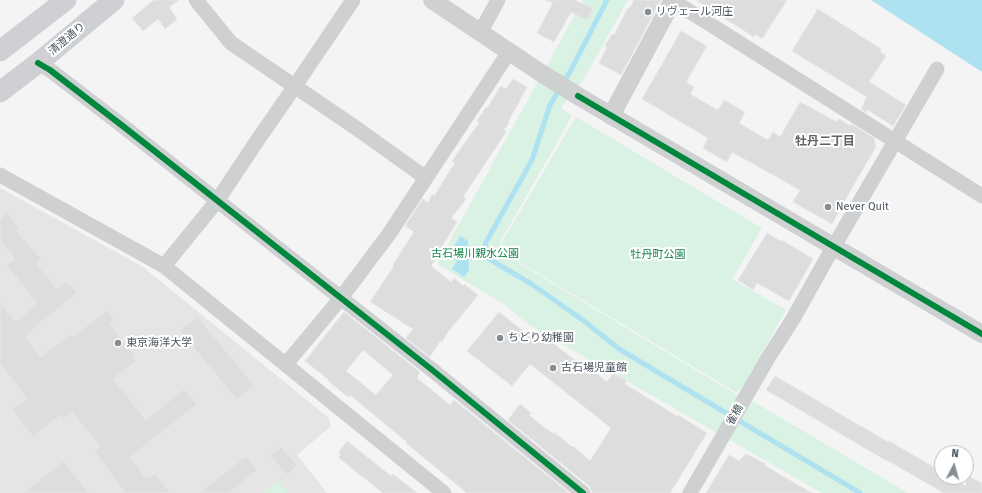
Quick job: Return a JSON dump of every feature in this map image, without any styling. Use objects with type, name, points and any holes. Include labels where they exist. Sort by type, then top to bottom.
[{"type":"main road","points":[[0,51],[66,0]]},
{"type":"main road","name":"清澄通り","points":[[0,92],[38,63],[114,0]]},
{"type":"street","points":[[196,0],[231,43],[359,130],[426,178]]},
{"type":"street","points":[[164,266],[217,201],[353,0]]},
{"type":"street","points":[[432,0],[480,33],[578,96],[982,334]]},
{"type":"street","points":[[480,33],[498,0]]},
{"type":"street","points":[[611,116],[673,1],[982,196]]},
{"type":"street","points":[[286,364],[341,298],[389,234],[509,52]]},
{"type":"street","points":[[38,63],[50,70],[431,369],[583,493]]},
{"type":"street","name":"雀橋","points":[[690,493],[768,358],[793,319],[937,69]]},
{"type":"street","points":[[0,175],[164,266],[444,493]]},
{"type":"shaded area","name":"東京海洋大学","points":[[0,188],[143,267],[329,418],[331,426],[297,455],[327,493],[0,493]]},
{"type":"green space","name":"古石場川親水公園","points":[[583,0],[628,0],[585,77],[561,108],[572,116],[500,242],[504,254],[737,395],[739,393],[908,493],[822,493],[529,325],[505,305],[437,264]]},
{"type":"green space","name":"牡丹町公園","points":[[576,117],[762,228],[732,279],[786,310],[741,389],[737,393],[506,254],[502,242]]},
{"type":"green space","points":[[278,481],[288,493],[262,493]]},
{"type":"water","points":[[871,0],[982,0],[982,72]]},
{"type":"water","points":[[460,236],[468,241],[469,270],[464,277],[452,269],[457,261],[448,256]]},
{"type":"building","points":[[154,0],[179,0],[169,7],[177,19],[165,29],[158,19],[143,31],[132,18]]},
{"type":"building","points":[[546,0],[577,0],[576,1],[593,8],[587,20],[571,12],[554,42],[537,33],[553,3]]},
{"type":"building","points":[[634,0],[661,0],[621,75],[599,63],[607,47],[605,46],[612,34],[614,35],[628,8],[630,8]]},
{"type":"building","points":[[696,0],[787,0],[762,39],[756,34],[754,37]]},
{"type":"building","points":[[818,9],[881,49],[880,52],[886,56],[869,82],[906,105],[893,126],[866,109],[867,113],[861,109],[867,97],[792,51]]},
{"type":"building","points":[[681,31],[707,46],[686,82],[694,87],[690,94],[718,110],[724,100],[745,112],[739,123],[768,140],[773,132],[780,137],[800,102],[837,122],[839,119],[851,126],[852,124],[874,138],[876,147],[832,224],[793,202],[800,190],[732,152],[727,162],[703,148],[708,138],[642,99]]},
{"type":"building","points":[[513,79],[527,87],[504,130],[506,132],[463,197],[466,199],[451,218],[457,222],[431,266],[451,282],[454,278],[463,286],[464,284],[478,295],[448,332],[442,342],[440,341],[430,357],[406,338],[413,329],[370,302],[414,232],[405,226],[423,199],[428,203],[432,194],[434,196],[455,163],[452,161],[479,123],[477,121],[486,107],[487,108],[501,86],[506,89]]},
{"type":"building","points":[[7,213],[20,229],[17,231],[41,259],[36,263],[57,289],[66,281],[77,293],[49,316],[48,315],[25,337],[41,357],[70,334],[72,337],[107,311],[115,320],[110,324],[134,355],[132,356],[136,361],[113,379],[146,420],[184,389],[197,404],[130,457],[146,478],[155,474],[171,493],[125,493],[94,451],[100,446],[72,412],[64,419],[60,415],[33,437],[12,410],[27,398],[0,364],[0,302],[16,322],[37,304],[7,265],[15,259],[0,240],[0,219]]},
{"type":"building","points":[[767,233],[782,242],[782,240],[813,259],[789,301],[757,283],[753,290],[738,280]]},
{"type":"building","points":[[344,312],[420,372],[417,378],[450,405],[454,400],[569,493],[467,493],[350,395],[348,397],[305,361]],"holes":[[[363,350],[393,375],[376,395],[346,371]]]},
{"type":"building","points":[[499,312],[536,341],[541,334],[580,364],[581,361],[607,382],[613,373],[626,381],[625,384],[707,433],[670,493],[592,493],[589,486],[508,420],[520,404],[531,413],[529,415],[553,434],[554,432],[572,447],[573,446],[590,461],[611,428],[530,364],[512,386],[467,351]]},
{"type":"building","points":[[197,316],[254,385],[237,400],[180,331]]},
{"type":"building","points":[[775,376],[934,467],[934,485],[974,485],[974,479],[982,483],[982,493],[944,493],[766,390]]},
{"type":"building","points":[[347,441],[391,476],[393,474],[417,493],[383,493],[339,458],[341,454],[338,453]]},
{"type":"building","points":[[281,447],[297,465],[287,475],[270,455]]},
{"type":"building","points":[[746,454],[766,464],[765,466],[812,493],[706,493],[729,455],[739,461]]},
{"type":"building","points":[[246,456],[257,470],[229,493],[199,493]]},
{"type":"building","points":[[63,461],[89,493],[23,493]]},
{"type":"waterway","points":[[607,0],[571,70],[550,105],[532,160],[485,244],[489,259],[530,283],[584,321],[619,349],[860,493]]},
{"type":"cycle path","points":[[38,63],[50,70],[124,127],[431,369],[583,493]]},
{"type":"cycle path","points":[[578,96],[982,334]]},
{"type":"place","name":"リヴェール河庄","points":[[648,12]]},
{"type":"place","name":"Never Quit","points":[[828,207]]},
{"type":"place","name":"ちどり幼稚園","points":[[500,338]]},
{"type":"place","name":"東京海洋大学","points":[[118,343]]},
{"type":"place","name":"古石場児童館","points":[[553,368]]},
{"type":"district","name":"牡丹二丁目","points":[[825,142]]}]
